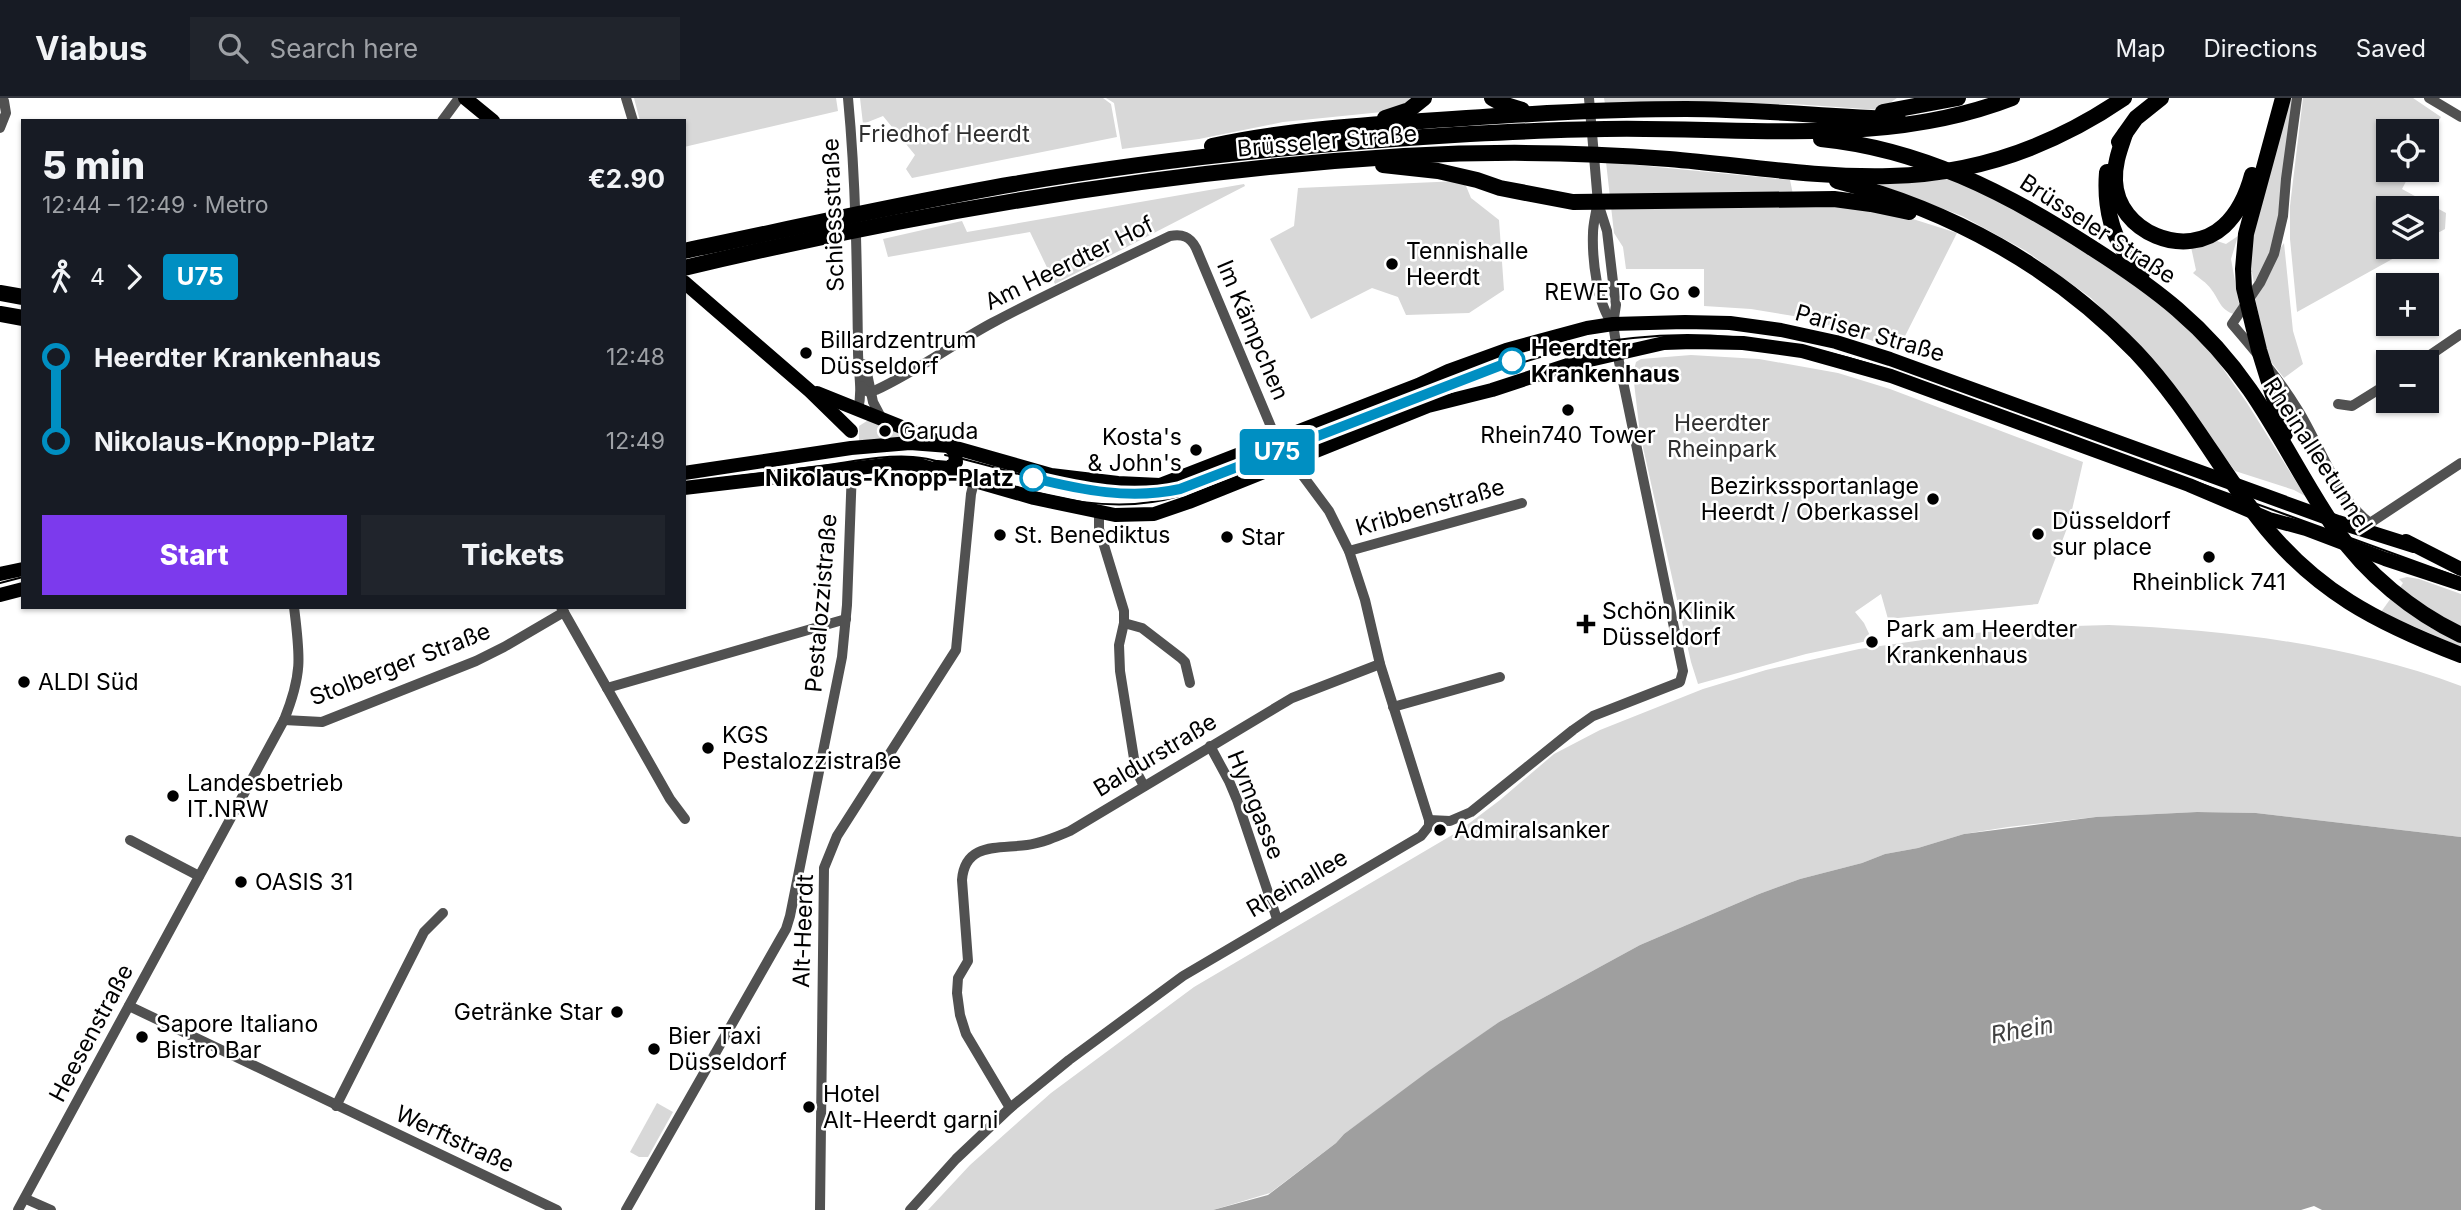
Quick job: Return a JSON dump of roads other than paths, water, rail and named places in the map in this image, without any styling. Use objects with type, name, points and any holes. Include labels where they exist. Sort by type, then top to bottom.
[{"type":"highway","points":[[1352,126],[1409,110],[1424,98]]},
{"type":"highway","points":[[1492,98],[1535,113]]},
{"type":"highway","points":[[1849,115],[1899,110],[1958,98]]},
{"type":"highway","name":"Brüsseler Straße","points":[[876,218],[1014,184],[1244,151],[1473,134],[1644,129],[1886,129],[1938,121],[2012,98]]},
{"type":"highway","name":"Brüsseler Straße","points":[[876,218],[1108,188],[1404,156],[1540,153],[1667,159],[1889,176],[1965,168],[2010,156],[2091,120],[2124,98]]},
{"type":"highway","points":[[2161,98],[2136,118],[2114,149],[2107,173],[2105,196],[2115,236],[2125,253],[2176,306]]},
{"type":"highway","points":[[2125,134],[2115,167],[2115,184],[2121,205],[2133,222],[2151,234],[2171,241],[2190,241],[2209,236],[2223,227],[2238,211],[2248,189],[2273,98]]},
{"type":"highway","points":[[2283,98],[2246,234],[2243,260],[2244,288],[2259,350],[2292,457]]},
{"type":"highway","points":[[1115,168],[1259,136],[1352,126],[1535,113],[1685,109],[1938,121]]},
{"type":"highway","name":"Brüsseler Straße","points":[[1752,131],[1840,141],[1882,149],[1962,175],[2024,206],[2075,237],[2176,306],[2211,340]]},
{"type":"highway","points":[[1322,163],[1371,164],[1438,171],[1500,188],[1573,202],[1834,199],[1914,214],[1987,238]]},
{"type":"highway","name":"Brüsseler Straße","points":[[1783,169],[1872,190],[1958,223],[2026,261],[2099,317],[2165,386],[2258,517],[2283,547],[2339,596]]},
{"type":"highway","points":[[686,251],[876,218]]},
{"type":"highway","points":[[686,267],[876,218]]},
{"type":"highway","points":[[0,293],[21,297]]},
{"type":"highway","points":[[0,314],[21,318]]},
{"type":"highway","name":"Rheinalleetunnel","points":[[2211,340],[2250,391],[2337,533],[2355,555],[2395,593],[2424,614],[2461,635]]},
{"type":"highway","points":[[2339,596],[2410,636],[2461,655]]},
{"type":"highway","points":[[2339,596],[2372,625],[2461,666]]},
{"type":"main road","points":[[465,98],[491,119]]},
{"type":"main road","points":[[686,284],[837,416],[844,419],[862,408]]},
{"type":"main road","name":"Pariser Straße","points":[[1277,441],[1448,371],[1570,331],[1613,324],[1730,323],[1836,342],[1890,359],[2288,503],[2367,520],[2414,546]]},
{"type":"main road","name":"Pariser Straße","points":[[1292,460],[1428,406],[1618,352],[1664,343],[1743,343],[1802,351],[1891,376],[2232,502],[2269,519],[2306,529],[2461,584]]},
{"type":"main road","points":[[810,391],[862,408],[949,446],[1051,475],[1150,485],[1169,482],[1277,441]]},
{"type":"main road","points":[[862,408],[856,423],[861,419],[882,419]]},
{"type":"main road","points":[[852,469],[852,448],[862,408]]},
{"type":"main road","points":[[686,473],[852,448],[910,443],[949,446]]},
{"type":"main road","points":[[686,488],[872,465],[919,465],[946,469],[954,467],[956,457],[949,446]]},
{"type":"main road","points":[[852,448],[862,460],[872,465]]},
{"type":"main road","points":[[919,465],[1034,498],[1099,512],[1133,516],[1158,512],[1292,460]]},
{"type":"main road","name":"Pariser Straße","points":[[2232,502],[2279,518],[2313,524],[2342,534],[2351,533],[2367,520]]},
{"type":"main road","points":[[2279,518],[2291,514],[2288,503]]},
{"type":"main road","name":"Pariser Straße","points":[[2367,520],[2385,532],[2461,569]]},
{"type":"main road","points":[[0,574],[21,569]]},
{"type":"main road","points":[[0,595],[21,590]]},
{"type":"street","points":[[443,119],[459,98]]},
{"type":"street","points":[[626,98],[632,119]]},
{"type":"street","name":"Schiessstraße","points":[[848,98],[857,222],[858,351],[862,408]]},
{"type":"street","points":[[1429,820],[1450,821],[1471,812],[1593,716],[1680,682],[1683,671],[1613,324],[1604,310],[1598,281],[1592,232],[1598,203],[1589,98]]},
{"type":"street","points":[[2297,98],[2283,216],[2274,254],[2260,283],[2232,324],[2288,394],[2336,480],[2367,520],[2461,463]]},
{"type":"street","points":[[2429,98],[2461,117]]},
{"type":"street","points":[[0,128],[6,113],[5,101]]},
{"type":"street","name":"Am Heerdter Hof","points":[[862,408],[922,366],[993,323],[1170,236],[1188,237]]},
{"type":"street","name":"Im Kämpchen","points":[[1188,237],[1196,248],[1277,441]]},
{"type":"street","points":[[2438,350],[2461,334]]},
{"type":"street","points":[[2338,404],[2352,406],[2376,391]]},
{"type":"street","name":"Pariser Straße","points":[[1292,460],[1293,442],[1310,433],[1319,424]]},
{"type":"street","points":[[1277,441],[1292,460]]},
{"type":"street","name":"Kribbenstraße","points":[[1292,460],[1329,511],[1349,551],[1365,600],[1380,664],[1429,820]]},
{"type":"street","name":"Pestalozzistraße","points":[[626,1210],[786,929],[839,678],[846,619],[852,469]]},
{"type":"street","name":"Alt-Heerdt","points":[[820,1210],[824,868],[837,836],[956,650],[974,482]]},
{"type":"street","name":"Kribbenstraße","points":[[1349,551],[1522,503]]},
{"type":"street","points":[[1099,512],[1099,528],[1121,595],[1124,623],[1119,645],[1120,671],[1136,771],[1144,786]]},
{"type":"street","name":"Heesenstraße","points":[[18,1210],[284,720],[294,696],[300,670],[294,609]]},
{"type":"street","points":[[563,610],[670,799],[685,819]]},
{"type":"street","name":"Stolberger Straße","points":[[284,720],[322,722],[476,661],[563,610]]},
{"type":"street","points":[[607,688],[846,619]]},
{"type":"street","points":[[1124,623],[1142,628],[1181,658],[1185,662],[1190,683]]},
{"type":"street","name":"Baldurstraße","points":[[1010,1108],[967,1034],[960,1015],[958,978],[968,961],[962,880],[965,864],[975,852],[1030,845],[1070,831],[1292,698],[1380,664]]},
{"type":"street","points":[[1393,706],[1500,677]]},
{"type":"street","name":"Hymgasse","points":[[1210,746],[1233,791],[1277,919]]},
{"type":"street","name":"Rheinallee","points":[[909,1210],[956,1158],[1010,1108],[1069,1060],[1183,975],[1420,836],[1429,826],[1429,820]]},
{"type":"street","points":[[130,841],[200,876]]},
{"type":"street","points":[[801,864],[824,868]]},
{"type":"street","points":[[336,1105],[424,932],[443,913]]},
{"type":"street","name":"Werftstraße","points":[[129,1006],[557,1210]]},
{"type":"street","points":[[26,1199],[51,1210]]},
{"type":"water","name":"Rhein","points":[[2197,812],[2256,813],[2461,837],[2461,1210],[2322,1210],[2314,1206],[2301,1210],[1213,1210],[1268,1195],[1344,1134],[1499,1022],[1640,945],[1759,894],[1885,854],[1918,848],[1964,834],[2096,817]]},
{"type":"tram line","points":[[686,483],[870,459],[913,457],[943,463],[1060,498],[1108,504],[1156,502],[1179,496],[1450,389],[1540,357],[1601,342],[1633,338],[1724,336],[1814,349],[1873,365],[2461,578]]},
{"type":"tram line","points":[[945,455],[1072,488],[1150,494]]},
{"type":"tram line","points":[[0,583],[21,578]]},
{"type":"metro line","name":"U75","points":[[1033,478],[1121,494],[1148,495],[1180,489],[1512,361]]},
{"type":"place","name":"Tennishalle Heerdt","points":[[1392,264]]},
{"type":"place","name":"REWE To Go","points":[[1694,292]]},
{"type":"place","name":"Billardzentrum Düsseldorf","points":[[806,353]]},
{"type":"place","name":"Heerdter Krankenhaus","points":[[1512,361]]},
{"type":"place","name":"Rhein740 Tower","points":[[1568,410]]},
{"type":"place","name":"Garuda","points":[[885,431]]},
{"type":"place","name":"Kosta's & John's","points":[[1196,450]]},
{"type":"place","name":"Nikolaus-Knopp-Platz","points":[[1033,478]]},
{"type":"place","name":"Bezirkssportanlage Heerdt / Oberkassel","points":[[1933,499]]},
{"type":"place","name":"Düsseldorf sur place","points":[[2038,534]]},
{"type":"place","name":"St. Benediktus","points":[[1000,535]]},
{"type":"place","name":"Star","points":[[1227,537]]},
{"type":"place","name":"Rheinblick 741","points":[[2209,557]]},
{"type":"place","name":"Schön Klinik Düsseldorf","points":[[1586,624]]},
{"type":"place","name":"Park am Heerdter Krankenhaus","points":[[1872,642]]},
{"type":"place","name":"ALDI Süd","points":[[24,682]]},
{"type":"place","name":"KGS Pestalozzistraße","points":[[708,748]]},
{"type":"place","name":"Landesbetrieb IT.NRW","points":[[173,796]]},
{"type":"place","name":"Admiralsanker","points":[[1440,830]]},
{"type":"place","name":"OASIS 31","points":[[241,882]]},
{"type":"place","name":"Getränke Star","points":[[617,1012]]},
{"type":"place","name":"Sapore Italiano Bistro Bar","points":[[142,1037]]},
{"type":"place","name":"Bier Taxi Düsseldorf","points":[[654,1049]]},
{"type":"place","name":"Hotel Alt-Heerdt garni","points":[[809,1107]]},
{"type":"park label","name":"Friedhof Heerdt","points":[[944,134]]},
{"type":"park label","name":"Heerdter Rheinpark","points":[[1722,436]]}]
